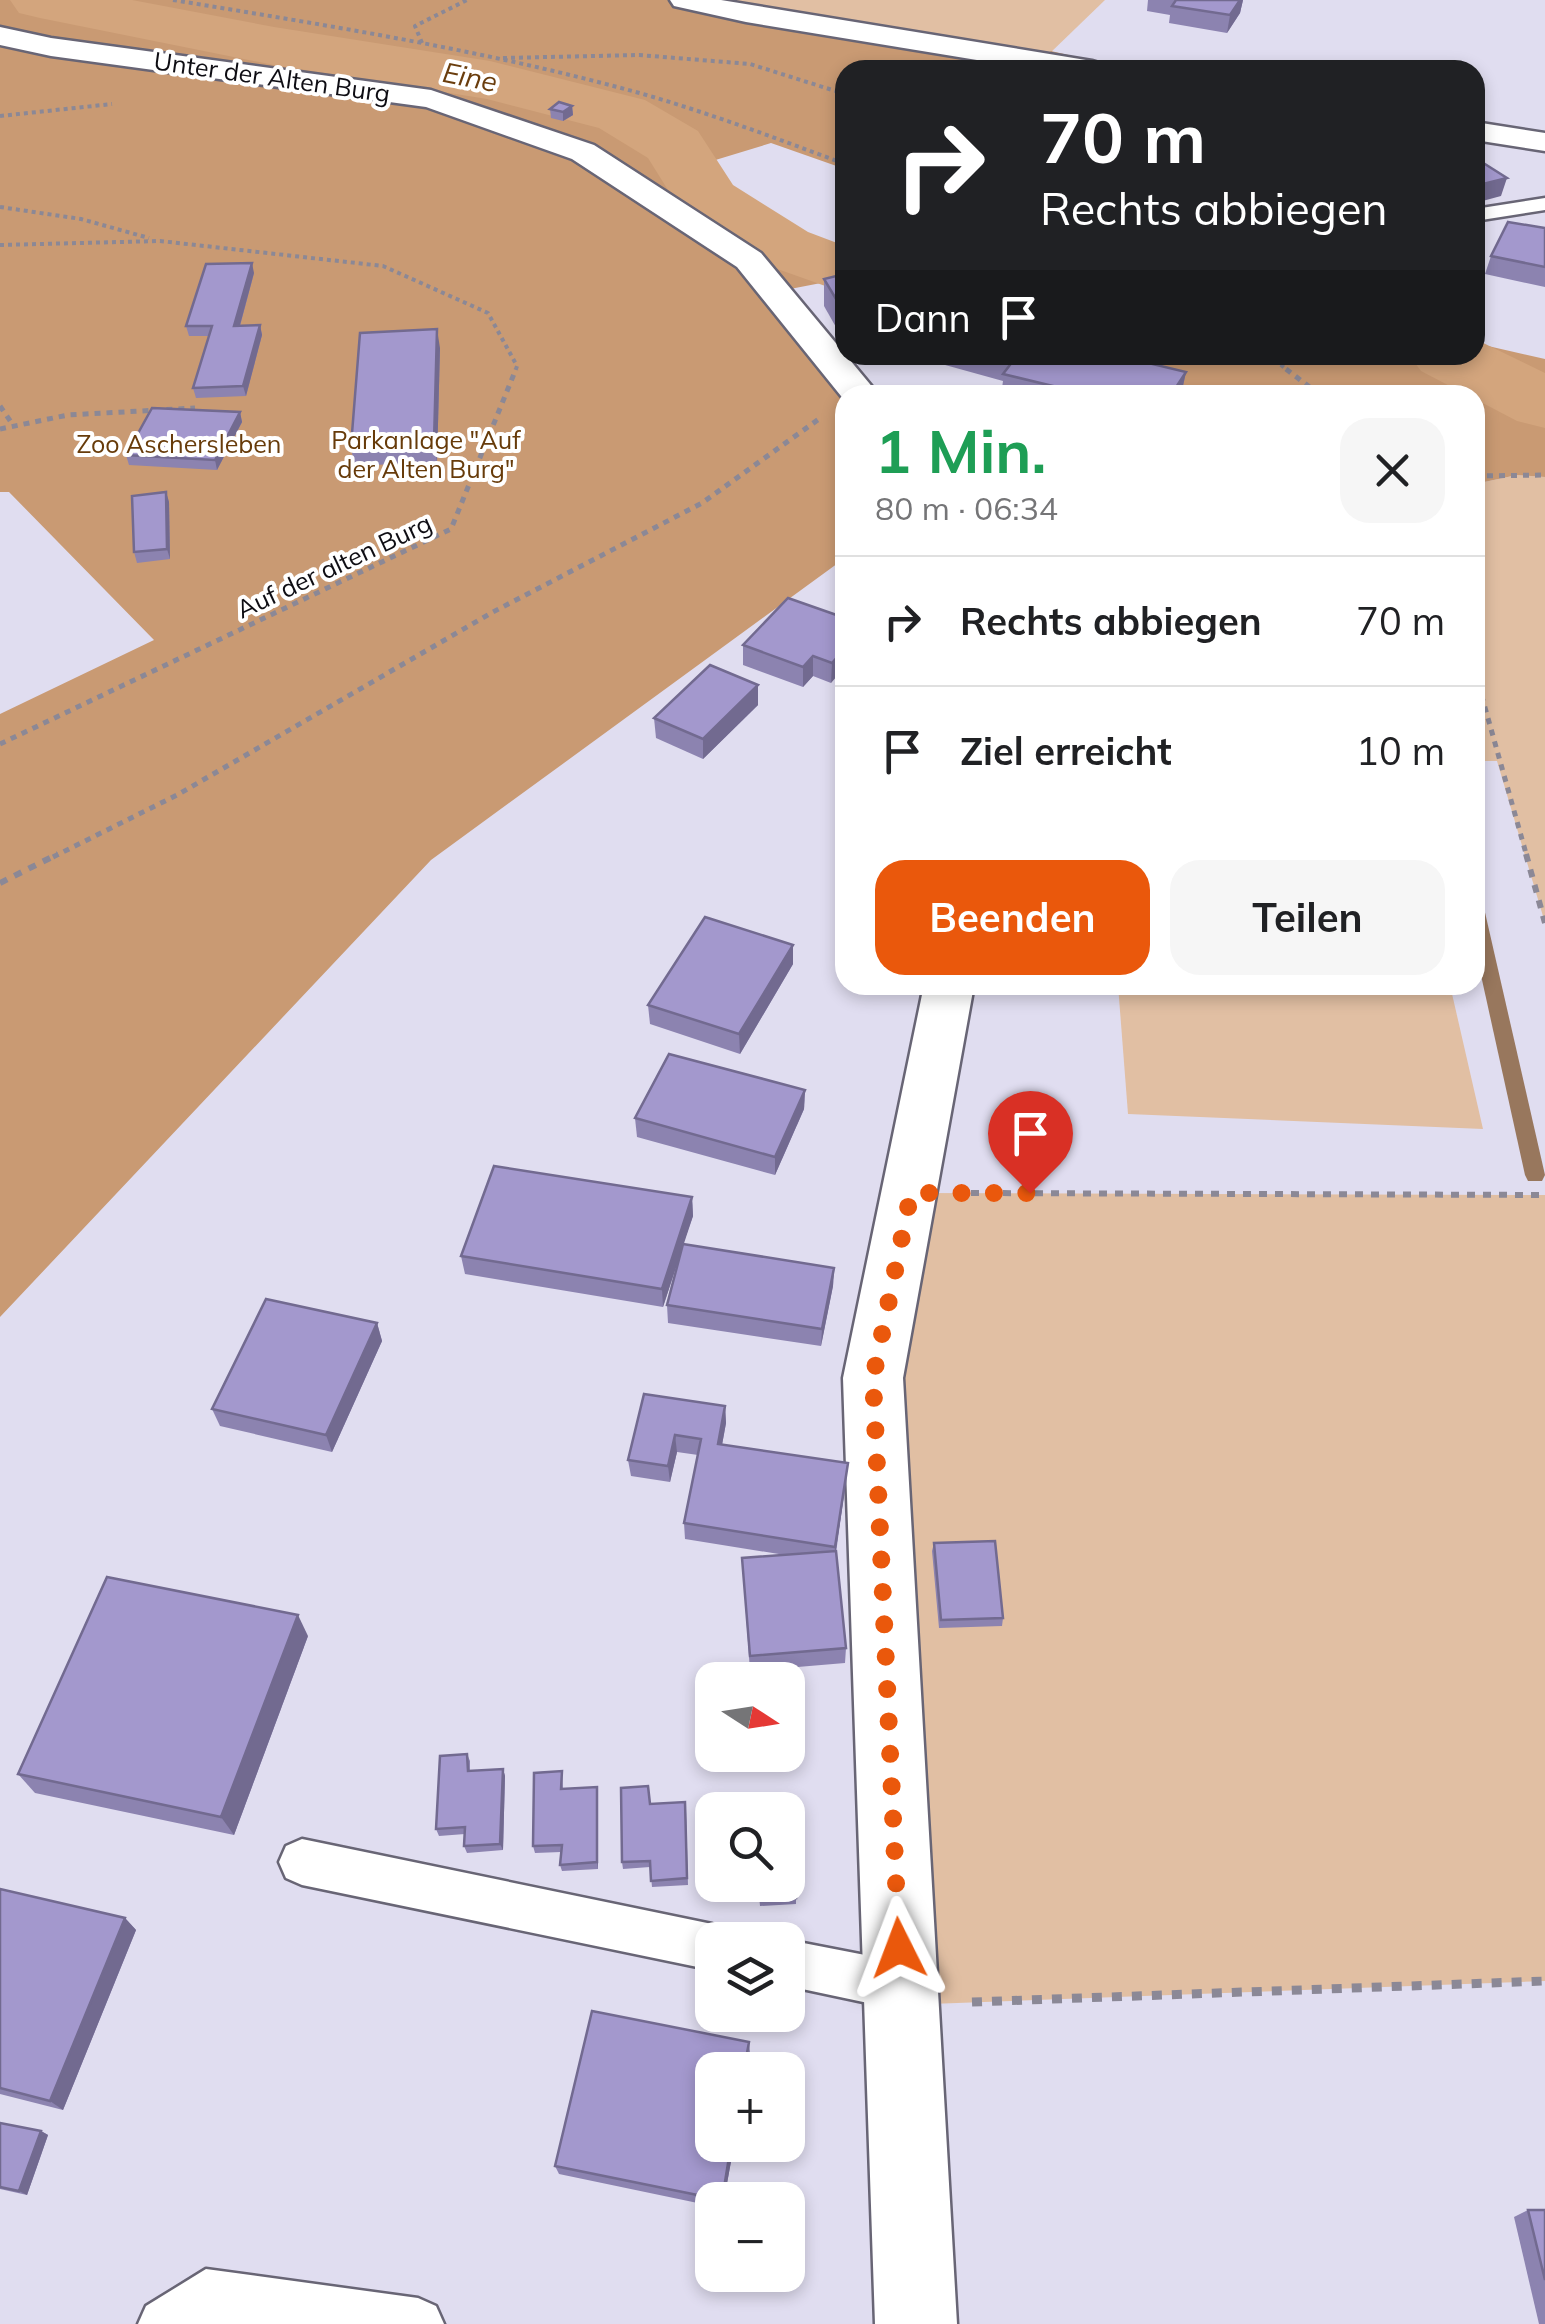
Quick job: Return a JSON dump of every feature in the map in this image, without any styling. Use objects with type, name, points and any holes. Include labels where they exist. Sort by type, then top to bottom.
[{"type":"street","points":[[684,0],[746,14],[1030,60]]},
{"type":"street","name":"Unter der Alten Burg","points":[[0,36],[51,47],[431,99],[583,152],[748,260],[835,386]]},
{"type":"street","points":[[1485,133],[1545,142]]},
{"type":"street","points":[[916,2324],[873,1378],[947,995]]},
{"type":"lane","points":[[1485,213],[1545,204]]},
{"type":"lane","points":[[302,1862],[695,1943]]},
{"type":"lane","points":[[805,1968],[902,1996]]},
{"type":"lane","points":[[164,2324],[206,2294],[418,2324]]},
{"type":"path","points":[[173,0],[520,64],[708,114],[835,160]]},
{"type":"path","points":[[422,44],[415,26],[467,0]]},
{"type":"path","points":[[486,58],[639,55],[750,64],[835,91]]},
{"type":"path","points":[[509,74],[520,64]]},
{"type":"path","points":[[0,207],[81,219],[160,240]]},
{"type":"path","name":"Auf der alten Burg","points":[[0,245],[160,240],[382,266],[488,313],[517,366],[452,529],[0,744]]},
{"type":"path","points":[[1281,365],[1307,385]]},
{"type":"path","points":[[0,406],[13,424]]},
{"type":"path","points":[[0,429],[125,410],[195,408]]},
{"type":"path","points":[[0,883],[177,795],[493,612],[702,503],[835,410]]},
{"type":"path","points":[[1485,476],[1545,475]]},
{"type":"path","points":[[1485,708],[1545,923]]},
{"type":"path","points":[[911,1193],[1545,1195]]},
{"type":"path","points":[[902,1996],[1545,1981]]},
{"type":"shaded area","points":[[720,0],[1105,0],[1047,56]]},
{"type":"shaded area","points":[[1517,475],[1545,477],[1545,923],[1497,761],[1485,761],[1485,482]]},
{"type":"shaded area","points":[[1119,995],[1452,995],[1483,1129],[1128,1114]]},
{"type":"shaded area","points":[[911,1193],[1545,1195],[1545,1981],[903,2005],[873,1378]]},
{"type":"green space","name":"Parkanlage \"Auf der Alten Burg\"","points":[[0,0],[720,0],[1090,60],[835,60],[835,165],[771,143],[699,165],[823,254],[835,258],[835,286],[821,283],[785,290],[839,385],[835,385],[835,565],[431,860],[0,1317],[0,714],[154,640],[9,492],[0,492]]},
{"type":"green space","points":[[1485,345],[1545,359],[1545,477],[1517,475],[1485,482],[1485,385],[1172,385],[1105,365],[1485,365]]},
{"type":"building","points":[[1176,0],[1240,0],[1230,15],[1172,6]]},
{"type":"building","points":[[559,102],[572,106],[563,112],[550,109]]},
{"type":"building","points":[[1485,164],[1507,178],[1485,184]]},
{"type":"building","points":[[1508,222],[1545,228],[1545,267],[1491,256]]},
{"type":"building","points":[[252,263],[234,326],[260,325],[243,386],[193,388],[212,326],[186,326],[206,264]]},
{"type":"building","points":[[835,276],[835,297],[824,279]]},
{"type":"building","points":[[437,329],[434,442],[351,446],[360,333]]},
{"type":"building","points":[[1010,365],[1157,365],[1186,372],[1178,385],[1049,385],[1003,374]]},
{"type":"building","points":[[152,408],[240,412],[215,460],[126,455]]},
{"type":"building","points":[[166,492],[167,549],[134,552],[132,496]]},
{"type":"building","points":[[788,598],[835,614],[832,663],[813,656],[803,667],[743,645]]},
{"type":"building","points":[[710,665],[758,685],[703,739],[654,718]]},
{"type":"building","points":[[705,917],[793,945],[739,1034],[648,1005]]},
{"type":"building","points":[[669,1054],[805,1090],[775,1157],[635,1118]]},
{"type":"building","points":[[494,1166],[692,1197],[662,1289],[461,1256]]},
{"type":"building","points":[[683,1244],[834,1268],[822,1329],[667,1305]]},
{"type":"building","points":[[266,1299],[377,1323],[326,1435],[212,1409]]},
{"type":"building","points":[[644,1394],[725,1406],[718,1444],[848,1463],[835,1547],[684,1523],[701,1439],[675,1435],[668,1466],[628,1460]]},
{"type":"building","points":[[995,1541],[1003,1618],[941,1620],[934,1543]]},
{"type":"building","points":[[836,1551],[846,1648],[750,1656],[742,1558]]},
{"type":"building","points":[[107,1577],[298,1615],[221,1817],[18,1774]]},
{"type":"building","points":[[467,1754],[468,1771],[503,1769],[500,1844],[464,1846],[465,1827],[436,1829],[440,1756]]},
{"type":"building","points":[[562,1771],[561,1789],[597,1787],[597,1862],[560,1865],[562,1845],[533,1846],[534,1773]]},
{"type":"building","points":[[648,1786],[650,1804],[685,1802],[687,1878],[651,1881],[650,1861],[622,1862],[621,1788]]},
{"type":"building","points":[[0,1889],[125,1918],[50,2101],[0,2088]]},
{"type":"building","points":[[592,2011],[749,2042],[747,2052],[695,2052],[695,2162],[728,2162],[725,2182],[695,2182],[695,2195],[555,2166]]},
{"type":"building","points":[[0,2123],[41,2131],[19,2191],[0,2187]]},
{"type":"building","points":[[1528,2210],[1545,2210],[1545,2280]]},
{"type":"waterway","name":"Eine","points":[[40,0],[274,46],[490,80],[622,114],[674,145],[708,199],[783,247],[835,267]]},
{"type":"waterway","name":"Eine","points":[[1468,365],[1545,404]]},
{"type":"waterway","points":[[1485,952],[1535,1175]]},
{"type":"route","points":[[899,1948],[873,1378],[911,1193],[1030,1193]]},
{"type":"park label","name":"Zoo Aschersleben","points":[[179,444]]}]
